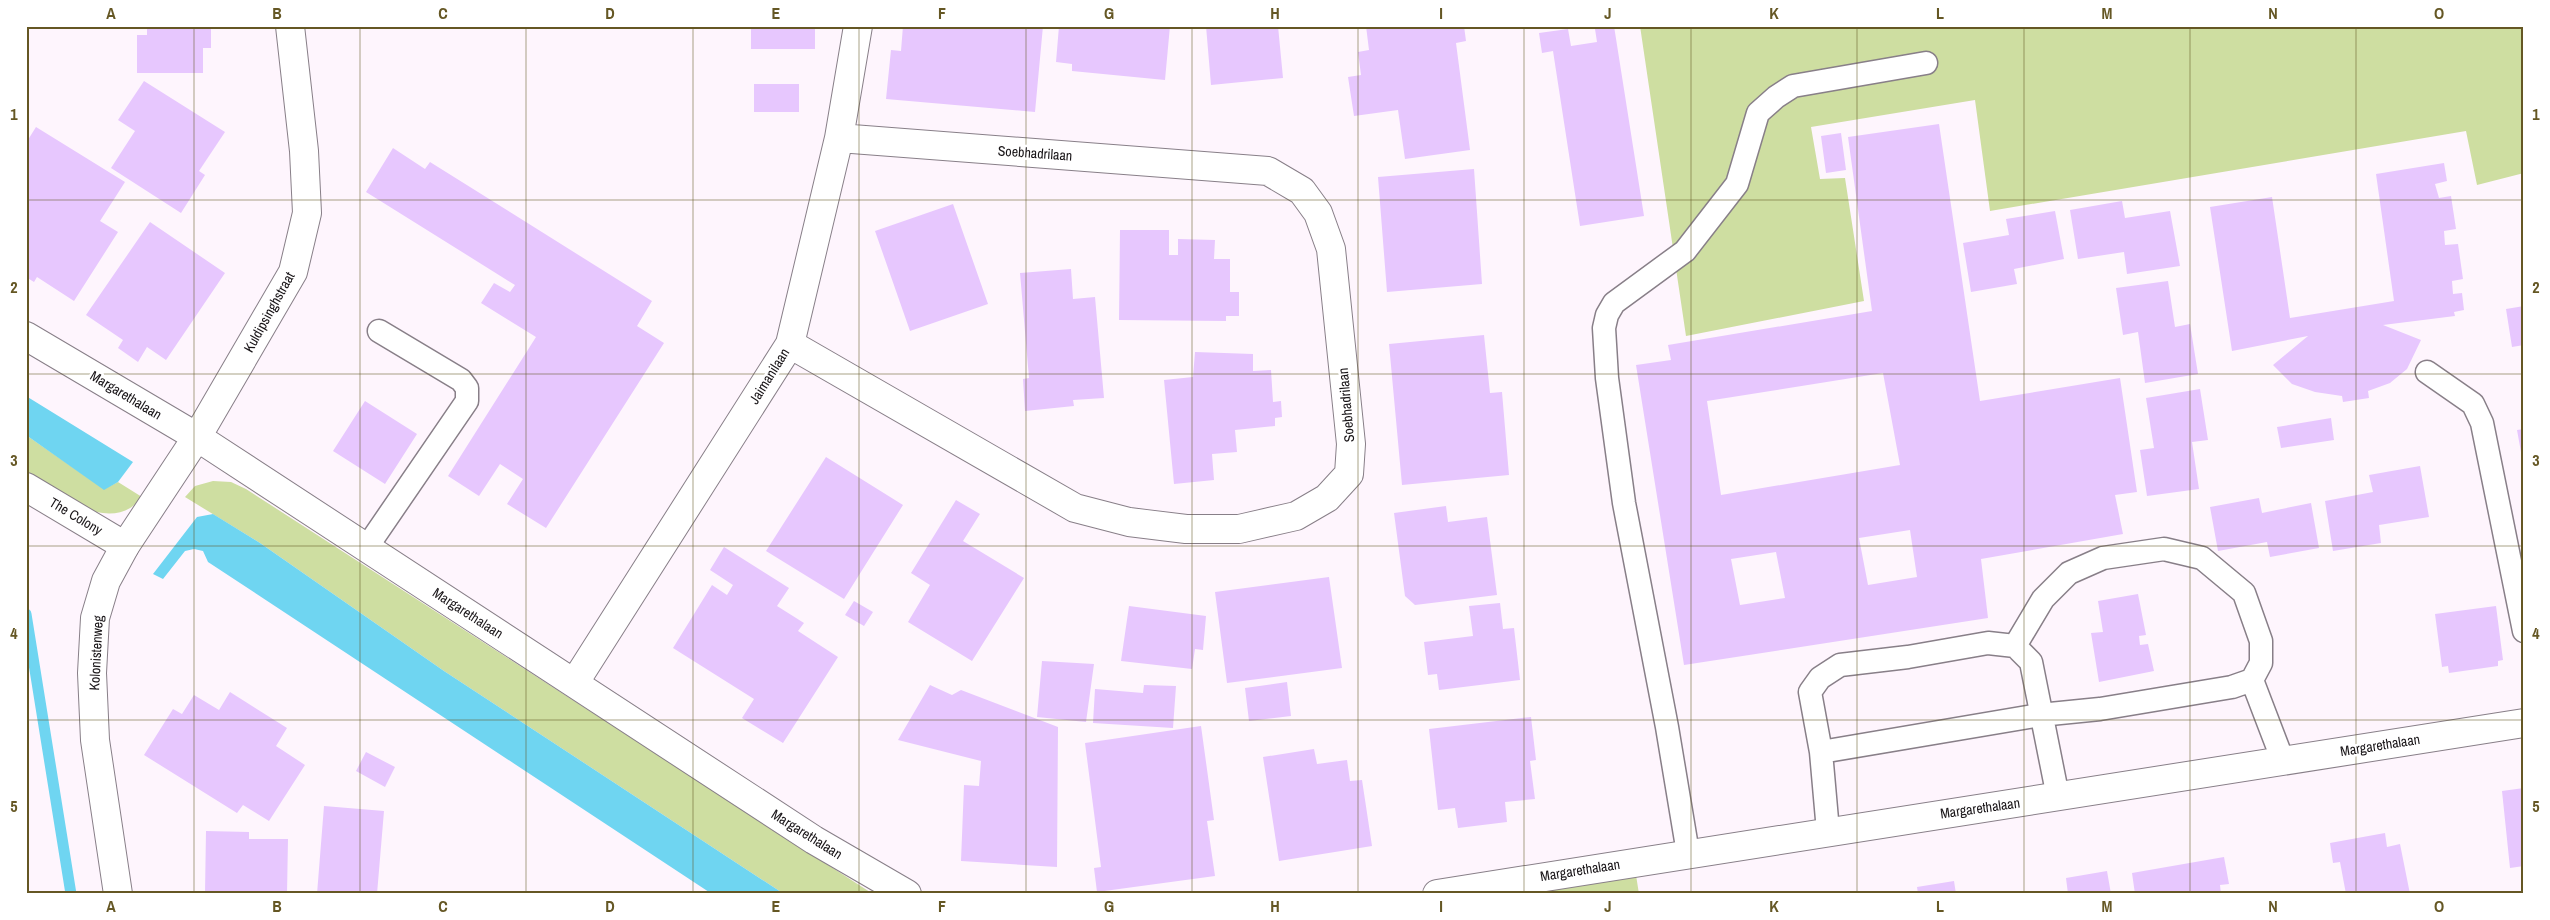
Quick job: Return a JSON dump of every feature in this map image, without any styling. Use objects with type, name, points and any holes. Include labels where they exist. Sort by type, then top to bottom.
[{"type":"street","name":"Kuldipsinghstraat","points":[[197,437],[293,272],[307,213],[304,151],[290,26]]},
{"type":"street","name":"Jaimanilaan","points":[[575,682],[790,344],[839,138],[858,26]]},
{"type":"street","name":"Soebhadrilaan","points":[[790,344],[1075,508],[1129,522],[1186,530],[1239,529],[1296,516],[1328,498],[1349,474],[1351,444],[1331,249],[1318,213],[1302,191],[1268,171],[839,138]]},
{"type":"street","name":"Margarethalaan","points":[[26,336],[197,437],[575,682],[814,840],[907,894]]},
{"type":"street","name":"Kolonistenweg","points":[[118,894],[95,740],[92,673],[95,618],[106,581],[124,546],[197,437]]},
{"type":"street","name":"The Colony","points":[[26,487],[124,546]]},
{"type":"street","name":"Margarethalaan","points":[[1437,894],[2524,723]]},
{"type":"lane","points":[[1688,853],[1667,727],[1624,502],[1607,378],[1604,328],[1607,315],[1614,303],[1685,251],[1737,184],[1758,113],[1776,97],[1793,86],[1926,63]]},
{"type":"lane","points":[[367,547],[467,401],[467,388],[461,380],[379,331]]},
{"type":"lane","points":[[2427,372],[2473,404],[2482,423],[2524,631]]},
{"type":"lane","points":[[1821,752],[2040,715],[2180,697],[2232,687],[2252,680],[2261,663],[2261,641],[2244,593],[2202,558],[2164,549],[2103,558],[2069,573],[2043,599],[2015,646]]},
{"type":"lane","points":[[1828,831],[1821,752],[1810,692],[1820,678],[1840,665],[1908,658],[1988,643],[2015,646],[2031,662],[2040,715],[2058,797]]},
{"type":"lane","points":[[2252,680],[2283,761]]},
{"type":"green space","points":[[1640,26],[2524,26],[2524,173],[2477,185],[2466,131],[1990,211],[1975,100],[1811,127],[1820,179],[1845,178],[1864,301],[1686,336]]},
{"type":"green space","points":[[26,435],[104,489],[118,482],[142,497],[130,508],[116,513],[101,513],[85,509],[54,494],[26,478]]},
{"type":"green space","points":[[213,481],[231,482],[246,489],[873,894],[784,894],[444,671],[260,543],[185,497],[195,486]]},
{"type":"green space","points":[[1636,875],[1639,894],[1509,894]]},
{"type":"water","points":[[26,396],[133,462],[118,482],[104,490],[26,435]]},
{"type":"water","points":[[213,514],[260,543],[444,671],[784,894],[712,894],[208,562],[203,551],[194,549],[185,551],[163,579],[153,574],[197,517]]},
{"type":"building","points":[[147,26],[211,26],[211,48],[203,48],[203,73],[137,73],[137,35],[147,35]]},
{"type":"building","points":[[751,26],[815,26],[815,49],[751,49]]},
{"type":"building","points":[[903,26],[1043,26],[1035,112],[886,99],[891,50],[901,51]]},
{"type":"building","points":[[1059,26],[1170,26],[1165,80],[1072,71],[1072,64],[1056,62]]},
{"type":"building","points":[[1206,26],[1278,26],[1283,78],[1211,85]]},
{"type":"building","points":[[1366,26],[1464,26],[1466,41],[1456,43],[1470,150],[1405,159],[1398,110],[1354,116],[1348,77],[1361,75],[1358,52],[1369,50]]},
{"type":"building","points":[[1614,26],[1644,216],[1580,226],[1553,51],[1542,53],[1539,33],[1568,29],[1571,46],[1597,42],[1595,29]]},
{"type":"building","points":[[144,81],[225,132],[199,171],[205,175],[181,213],[111,168],[135,131],[118,120]]},
{"type":"building","points":[[754,84],[799,84],[799,112],[754,112]]},
{"type":"building","points":[[1939,124],[1980,401],[2120,378],[2137,492],[2115,495],[2123,534],[1981,559],[1988,618],[1684,665],[1636,365],[1671,360],[1668,345],[1872,311],[1848,137]],"holes":[[[1883,373],[1900,465],[1721,495],[1707,401]],[[1910,530],[1917,577],[1868,585],[1859,538]],[[1776,552],[1785,598],[1740,605],[1731,559]]]},
{"type":"building","points":[[36,127],[125,182],[100,221],[118,232],[74,301],[37,277],[34,282],[26,277],[26,143]]},
{"type":"building","points":[[1841,133],[1846,170],[1826,173],[1821,136]]},
{"type":"building","points":[[393,148],[425,169],[430,162],[652,301],[637,326],[664,343],[546,528],[507,504],[523,479],[500,464],[479,496],[448,476],[536,337],[481,303],[494,283],[510,292],[515,285],[366,192]]},
{"type":"building","points":[[2444,163],[2447,181],[2435,184],[2439,198],[2451,196],[2456,229],[2444,231],[2445,245],[2458,244],[2463,279],[2452,281],[2453,294],[2462,293],[2464,310],[2454,312],[2455,316],[2383,325],[2421,340],[2407,369],[2390,383],[2368,391],[2369,398],[2343,402],[2342,396],[2315,392],[2292,384],[2273,365],[2308,336],[2232,351],[2210,207],[2272,197],[2290,318],[2394,301],[2376,174]]},
{"type":"building","points":[[1474,169],[1482,284],[1387,292],[1378,177]]},
{"type":"building","points":[[2122,201],[2125,218],[2170,211],[2180,266],[2127,274],[2124,252],[2078,259],[2070,210]]},
{"type":"building","points":[[953,204],[988,304],[910,331],[875,231]]},
{"type":"building","points":[[2055,211],[2064,259],[2014,269],[2017,284],[1971,292],[1963,243],[2009,235],[2006,219]]},
{"type":"building","points":[[150,222],[225,273],[166,360],[147,347],[138,362],[118,348],[123,340],[86,315]]},
{"type":"building","points":[[1120,230],[1169,230],[1169,255],[1178,255],[1178,239],[1215,240],[1214,259],[1230,259],[1230,292],[1239,292],[1239,316],[1226,316],[1226,321],[1119,320]]},
{"type":"building","points":[[1071,269],[1073,299],[1095,297],[1104,398],[1073,400],[1074,406],[1025,411],[1023,379],[1029,378],[1020,273]]},
{"type":"building","points":[[2168,281],[2175,327],[2190,324],[2198,374],[2145,383],[2138,332],[2123,335],[2116,288]]},
{"type":"building","points":[[2524,306],[2524,345],[2512,347],[2506,309]]},
{"type":"building","points":[[1484,335],[1490,393],[1502,392],[1509,475],[1402,485],[1389,344]]},
{"type":"building","points":[[1195,352],[1253,354],[1253,371],[1271,370],[1273,402],[1281,401],[1282,417],[1275,418],[1275,426],[1235,430],[1237,452],[1212,454],[1214,480],[1174,484],[1164,380],[1193,377]]},
{"type":"building","points":[[2200,389],[2208,440],[2192,442],[2199,489],[2147,496],[2140,450],[2154,448],[2146,398]]},
{"type":"building","points":[[365,401],[417,434],[385,484],[333,451]]},
{"type":"building","points":[[2331,418],[2334,440],[2281,448],[2277,427]]},
{"type":"building","points":[[2524,429],[2524,452],[2521,452],[2517,430]]},
{"type":"building","points":[[826,457],[903,505],[844,599],[766,551]]},
{"type":"building","points":[[2420,466],[2429,517],[2379,525],[2381,543],[2333,551],[2325,501],[2373,492],[2369,475]]},
{"type":"building","points":[[2259,498],[2262,513],[2311,503],[2319,548],[2270,557],[2267,542],[2218,551],[2210,507]]},
{"type":"building","points":[[956,500],[980,514],[963,541],[1024,578],[972,661],[908,622],[930,585],[911,573]]},
{"type":"building","points":[[1446,506],[1448,522],[1487,517],[1497,595],[1415,605],[1405,596],[1394,513]]},
{"type":"building","points":[[724,547],[789,588],[777,606],[804,623],[798,631],[838,657],[783,743],[742,718],[754,699],[673,648],[712,585],[727,595],[733,585],[710,570]]},
{"type":"building","points":[[1329,577],[1342,668],[1227,683],[1215,592]]},
{"type":"building","points":[[2138,594],[2146,635],[2139,636],[2140,645],[2148,644],[2154,671],[2099,682],[2091,633],[2103,632],[2098,601]]},
{"type":"building","points":[[854,601],[873,612],[864,626],[845,615]]},
{"type":"building","points":[[1500,603],[1503,629],[1514,628],[1520,680],[1439,690],[1437,674],[1428,675],[1424,642],[1473,636],[1469,606]]},
{"type":"building","points":[[1129,606],[1206,616],[1203,650],[1195,649],[1192,669],[1121,661]]},
{"type":"building","points":[[2496,606],[2503,660],[2498,661],[2498,666],[2449,673],[2448,666],[2442,667],[2435,614]]},
{"type":"building","points":[[1042,661],[1094,664],[1086,722],[1037,717]]},
{"type":"building","points":[[1287,682],[1291,716],[1249,721],[1245,688]]},
{"type":"building","points":[[930,685],[952,695],[961,690],[1058,727],[1057,867],[961,861],[964,785],[979,786],[981,761],[898,740]]},
{"type":"building","points":[[1144,685],[1176,686],[1173,728],[1093,723],[1095,689],[1143,693]]},
{"type":"building","points":[[230,692],[287,728],[276,746],[305,765],[269,821],[243,805],[237,813],[144,755],[173,709],[182,714],[194,695],[219,710]]},
{"type":"building","points":[[1531,717],[1536,760],[1530,761],[1535,799],[1505,802],[1507,822],[1458,828],[1455,808],[1438,810],[1429,729]]},
{"type":"building","points":[[1201,726],[1214,820],[1207,821],[1215,876],[1097,892],[1094,868],[1101,867],[1085,743]]},
{"type":"building","points":[[1314,749],[1317,764],[1347,760],[1350,781],[1362,780],[1372,846],[1279,861],[1263,757]]},
{"type":"building","points":[[366,752],[395,767],[385,787],[356,771]]},
{"type":"building","points":[[2524,788],[2524,866],[2510,868],[2502,791]]},
{"type":"building","points":[[324,806],[384,811],[377,894],[317,894]]},
{"type":"building","points":[[206,831],[249,832],[249,839],[288,839],[287,894],[205,893]]},
{"type":"building","points":[[2385,833],[2387,847],[2400,844],[2410,894],[2346,894],[2340,862],[2333,863],[2330,843]]},
{"type":"building","points":[[2224,857],[2229,884],[2220,885],[2221,894],[2135,894],[2132,873]]},
{"type":"building","points":[[2107,871],[2111,894],[2068,894],[2066,878]]},
{"type":"building","points":[[1954,881],[1956,894],[1918,894],[1917,887]]},
{"type":"waterway","points":[[26,614],[71,894]]}]
